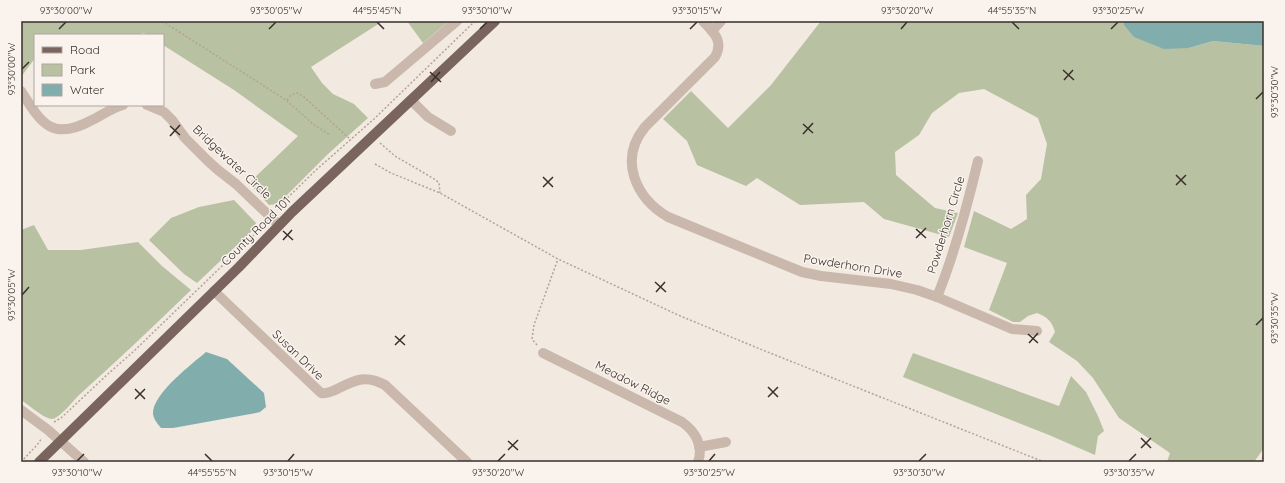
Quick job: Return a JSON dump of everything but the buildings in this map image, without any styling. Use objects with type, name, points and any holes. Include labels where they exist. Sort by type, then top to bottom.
[{"type":"main road","name":"County Road 101","points":[[39,462],[214,291],[279,225],[495,21]]},
{"type":"street","points":[[375,84],[385,82],[457,21]]},
{"type":"street","points":[[707,24],[721,21]]},
{"type":"street","name":"Powderhorn Drive","points":[[707,24],[717,38],[719,51],[715,57],[644,127],[639,133],[634,146],[631,161],[633,176],[646,200],[656,210],[668,217],[802,272],[820,276],[891,284],[937,297],[1012,328],[1036,331]]},
{"type":"street","points":[[21,91],[42,122],[61,130],[72,129],[83,125],[120,106]]},
{"type":"street","points":[[411,100],[428,117],[451,131]]},
{"type":"street","name":"Bridgewater Circle","points":[[149,106],[164,112],[185,138],[208,161],[236,184],[279,225]]},
{"type":"street","name":"Powderhorn Circle","points":[[937,297],[954,251],[978,161]]},
{"type":"street","name":"Susan Drive","points":[[214,291],[321,393],[326,394],[353,381],[364,378],[375,379],[385,385],[467,462]]},
{"type":"street","name":"Meadow Ridge","points":[[543,353],[682,422],[690,428],[697,437],[699,447]]},
{"type":"street","points":[[21,410],[48,430],[84,462]]},
{"type":"street","points":[[698,462],[700,458],[699,447],[726,442]]},
{"type":"path","points":[[162,21],[286,100],[313,124],[330,135]]},
{"type":"path","points":[[21,462],[56,421],[143,343],[252,237],[278,206],[351,140],[475,21]]},
{"type":"path","points":[[286,100],[291,95],[297,93],[303,96],[351,140]]},
{"type":"path","points":[[384,146],[395,156],[436,180],[439,183],[440,193]]},
{"type":"path","points":[[375,164],[391,173],[440,193],[558,259],[678,315],[746,344],[1044,462]]},
{"type":"path","points":[[543,353],[532,339],[534,325],[558,259]]},
{"type":"path","points":[[1260,462],[1264,456]]},
{"type":"green space","points":[[21,21],[383,21],[311,67],[322,83],[333,94],[354,104],[368,118],[328,154],[277,204],[269,205],[249,183],[298,136],[234,90],[164,46],[164,34],[34,34],[34,59],[21,77]]},
{"type":"green space","points":[[407,21],[449,21],[423,43]]},
{"type":"green space","points":[[821,21],[1123,21],[1124,25],[1189,48],[1213,41],[1264,46],[1264,448],[1254,462],[1167,462],[1170,453],[1119,418],[1093,378],[1077,361],[1049,342],[1055,332],[1051,322],[1044,316],[1037,313],[1028,316],[1020,322],[1013,322],[989,310],[1007,263],[964,247],[974,211],[1011,229],[1027,219],[1026,195],[1041,179],[1047,144],[1038,118],[984,89],[959,93],[932,113],[919,135],[895,152],[896,175],[935,208],[958,213],[949,237],[884,219],[864,202],[800,205],[757,178],[746,186],[697,165],[687,141],[663,119],[691,91],[728,128],[771,85]]},
{"type":"green space","points":[[234,200],[256,223],[253,230],[197,283],[184,274],[149,240],[171,218],[199,207]]},
{"type":"green space","points":[[34,225],[48,250],[81,250],[138,242],[162,266],[191,290],[79,395],[62,413],[52,419],[41,414],[21,400],[21,230]]},
{"type":"green space","points":[[913,353],[1059,406],[1071,376],[1086,392],[1104,431],[1098,436],[1095,455],[1049,435],[903,377]]},
{"type":"water","points":[[1123,21],[1264,21],[1264,46],[1213,41],[1189,48],[1164,49],[1134,37],[1124,25]]},
{"type":"water","points":[[206,352],[227,359],[264,393],[266,407],[260,412],[256,413],[173,428],[161,428],[155,420],[153,414],[154,406],[174,380]]}]
